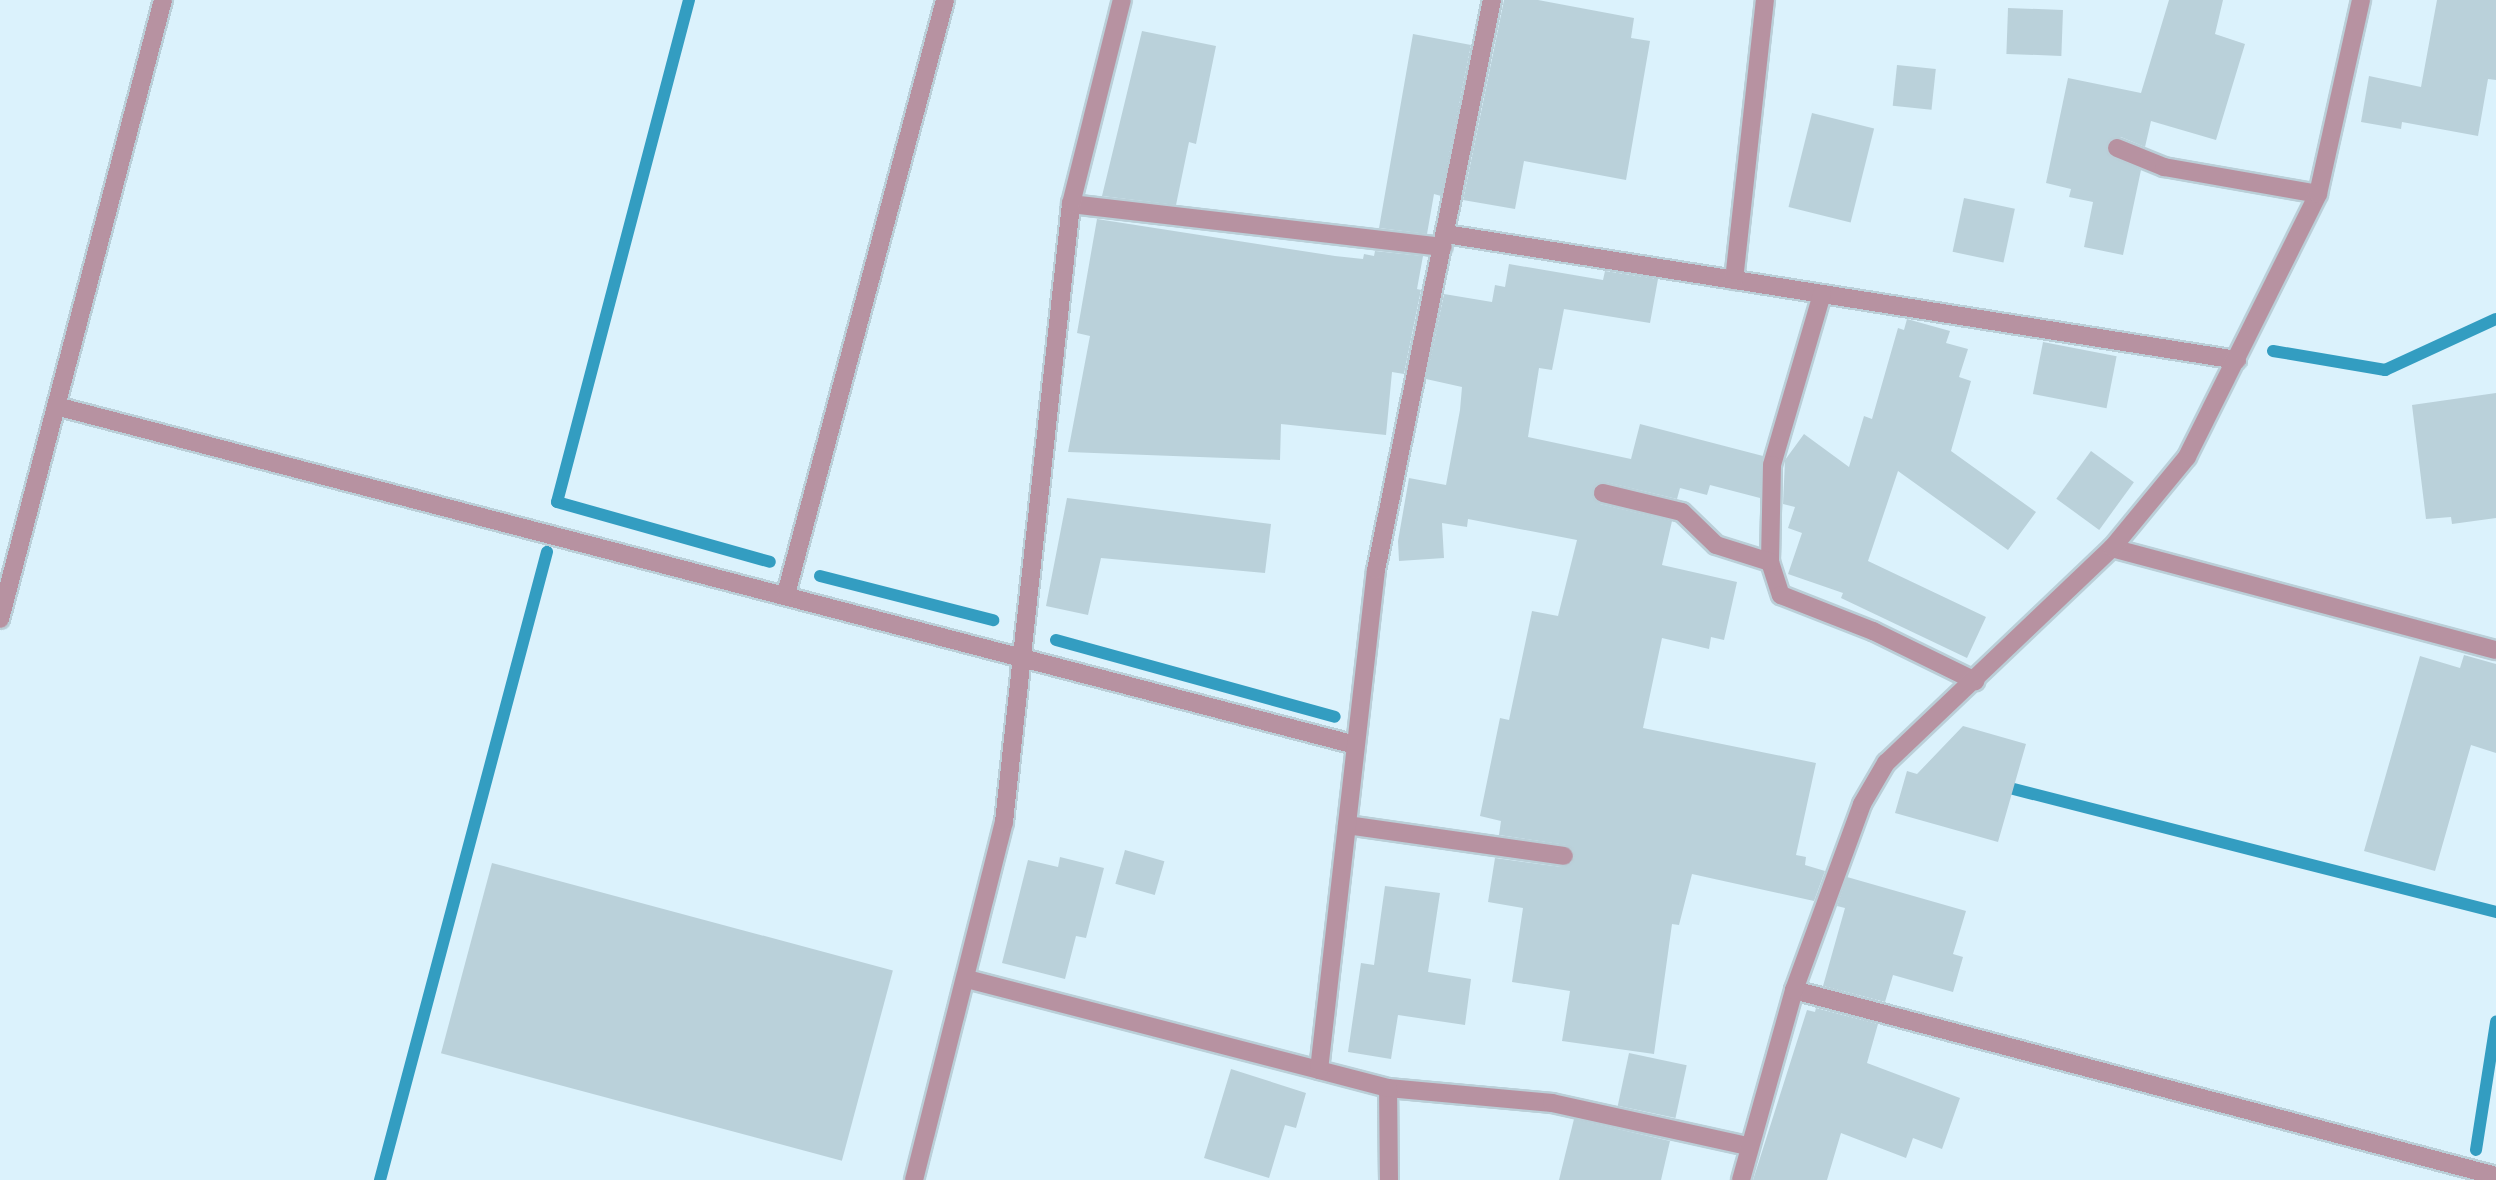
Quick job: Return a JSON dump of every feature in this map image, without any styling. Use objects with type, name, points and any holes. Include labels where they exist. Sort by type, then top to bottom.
[{"type":"street","points":[[0,619],[163,0]]},
{"type":"street","points":[[786,594],[945,0]]},
{"type":"street","points":[[914,1180],[967,979],[1004,822],[1071,204],[1122,0]]},
{"type":"street","points":[[1319,1070],[1376,570],[1492,0]]},
{"type":"street","points":[[1734,280],[1765,0]]},
{"type":"street","points":[[1741,1180],[1747,1146],[1794,990],[1862,804],[1886,762],[1975,681],[2112,548],[2187,457],[2318,194],[2361,0]]},
{"type":"street","points":[[2117,148],[2164,167],[2318,194]]},
{"type":"street","points":[[1071,204],[1445,240],[1734,280],[2237,360]]},
{"type":"street","points":[[1822,294],[1772,465],[1770,562],[1781,595],[1873,631],[1975,681]]},
{"type":"street","points":[[57,406],[1021,654],[1356,745]]},
{"type":"street","points":[[1603,493],[1682,512],[1716,545],[1770,562]]},
{"type":"street","points":[[2112,548],[2496,650]]},
{"type":"street","points":[[1347,825],[1564,856]]},
{"type":"street","points":[[967,979],[1388,1088],[1552,1103],[1747,1146]]},
{"type":"street","points":[[1794,990],[2496,1176]]},
{"type":"street","points":[[1388,1088],[1389,1180]]},
{"type":"building","points":[[1504,0],[1538,0],[1634,18],[1631,38],[1650,41],[1626,180],[1524,161],[1515,209],[1463,200]]},
{"type":"building","points":[[2169,0],[2223,0],[2215,34],[2245,44],[2216,140],[2151,121],[2145,147],[2121,137],[2110,140],[2109,155],[2141,170],[2123,255],[2084,247],[2093,202],[2069,197],[2071,189],[2046,183],[2068,78],[2141,93]]},
{"type":"building","points":[[2437,0],[2496,0],[2496,80],[2488,79],[2478,136],[2402,122],[2401,129],[2361,122],[2369,76],[2421,87]]},
{"type":"building","points":[[2008,8],[2063,10],[2061,56],[2006,54]]},
{"type":"building","points":[[1142,31],[1216,46],[1196,144],[1189,142],[1176,205],[1102,196]]},
{"type":"building","points":[[1413,34],[1471,45],[1441,196],[1434,194],[1427,234],[1379,228]]},
{"type":"building","points":[[1897,65],[1936,69],[1932,110],[1893,106]]},
{"type":"building","points":[[1812,113],[1874,128],[1851,223],[1789,207]]},
{"type":"building","points":[[1964,198],[2015,209],[2003,263],[1953,252]]},
{"type":"building","points":[[1097,219],[1335,256],[1363,259],[1364,254],[1374,256],[1375,251],[1423,256],[1417,289],[1421,290],[1404,374],[1392,372],[1386,435],[1281,424],[1280,460],[1068,452],[1090,336],[1077,333]]},
{"type":"building","points":[[1509,264],[1603,280],[1605,271],[1658,279],[1650,323],[1564,309],[1552,370],[1539,368],[1528,437],[1631,459],[1640,424],[1763,456],[1760,498],[1710,485],[1707,495],[1680,488],[1677,499],[1605,482],[1592,491],[1600,504],[1672,521],[1662,565],[1737,582],[1724,640],[1711,637],[1709,649],[1662,638],[1643,728],[1816,763],[1796,855],[1806,857],[1805,865],[1825,871],[1814,901],[1692,874],[1679,925],[1672,924],[1654,1054],[1562,1041],[1570,991],[1512,982],[1523,908],[1488,902],[1495,858],[1562,867],[1575,858],[1566,845],[1499,835],[1501,821],[1480,816],[1500,718],[1509,720],[1532,611],[1558,616],[1577,540],[1468,519],[1467,527],[1442,523],[1444,558],[1399,561],[1398,541],[1409,478],[1446,485],[1460,410],[1462,387],[1426,379],[1444,294],[1492,302],[1495,285],[1505,287]]},
{"type":"building","points":[[1907,319],[1950,331],[1946,343],[1968,349],[1959,377],[1971,381],[1951,451],[2036,512],[2008,550],[1898,471],[1868,561],[1986,617],[1967,658],[1841,598],[1843,593],[1788,574],[1802,533],[1788,528],[1795,507],[1783,504],[1785,460],[1804,434],[1849,467],[1864,416],[1872,419],[1898,328],[1904,330]]},
{"type":"building","points":[[2043,342],[2117,356],[2107,408],[2033,394]]},
{"type":"building","points":[[2496,393],[2496,518],[2452,524],[2451,517],[2426,519],[2412,405]]},
{"type":"building","points":[[2091,451],[2134,482],[2099,530],[2056,499]]},
{"type":"building","points":[[1067,498],[1271,524],[1265,573],[1101,558],[1088,615],[1046,606]]},
{"type":"building","points":[[2464,655],[2496,664],[2496,753],[2471,745],[2435,871],[2364,851],[2420,656],[2460,668]]},
{"type":"building","points":[[1963,726],[2026,744],[1998,842],[1895,813],[1907,771],[1917,774]]},
{"type":"building","points":[[1125,850],[1164,861],[1155,895],[1115,884]]},
{"type":"building","points":[[1060,857],[1104,868],[1086,938],[1076,936],[1065,979],[1002,963],[1028,860],[1058,867]]},
{"type":"building","points":[[492,863],[893,970],[842,1161],[441,1053]]},
{"type":"building","points":[[1847,877],[1966,911],[1953,954],[1963,957],[1953,992],[1893,975],[1885,1002],[1823,986],[1845,908],[1837,906]]},
{"type":"building","points":[[1385,886],[1440,893],[1428,972],[1471,979],[1465,1025],[1398,1015],[1391,1059],[1348,1052],[1361,963],[1374,965]]},
{"type":"building","points":[[1816,1008],[1878,1024],[1867,1063],[1960,1098],[1942,1149],[1913,1138],[1906,1158],[1841,1133],[1827,1180],[1753,1180],[1807,1010],[1815,1012]]},
{"type":"building","points":[[1629,1053],[1687,1065],[1675,1118],[1618,1106]]},
{"type":"building","points":[[1231,1069],[1306,1093],[1296,1128],[1285,1125],[1269,1178],[1204,1158]]},
{"type":"building","points":[[1574,1119],[1670,1141],[1661,1180],[1559,1180]]},
{"type":"waterway","points":[[689,0],[557,502],[770,562]]},
{"type":"waterway","points":[[2273,351],[2385,370],[2496,319]]},
{"type":"waterway","points":[[380,1180],[547,552]]},
{"type":"waterway","points":[[820,576],[993,620]]},
{"type":"waterway","points":[[1056,640],[1335,717]]},
{"type":"waterway","points":[[1998,785],[2496,912]]},
{"type":"waterway","points":[[2476,1150],[2496,1022]]}]
